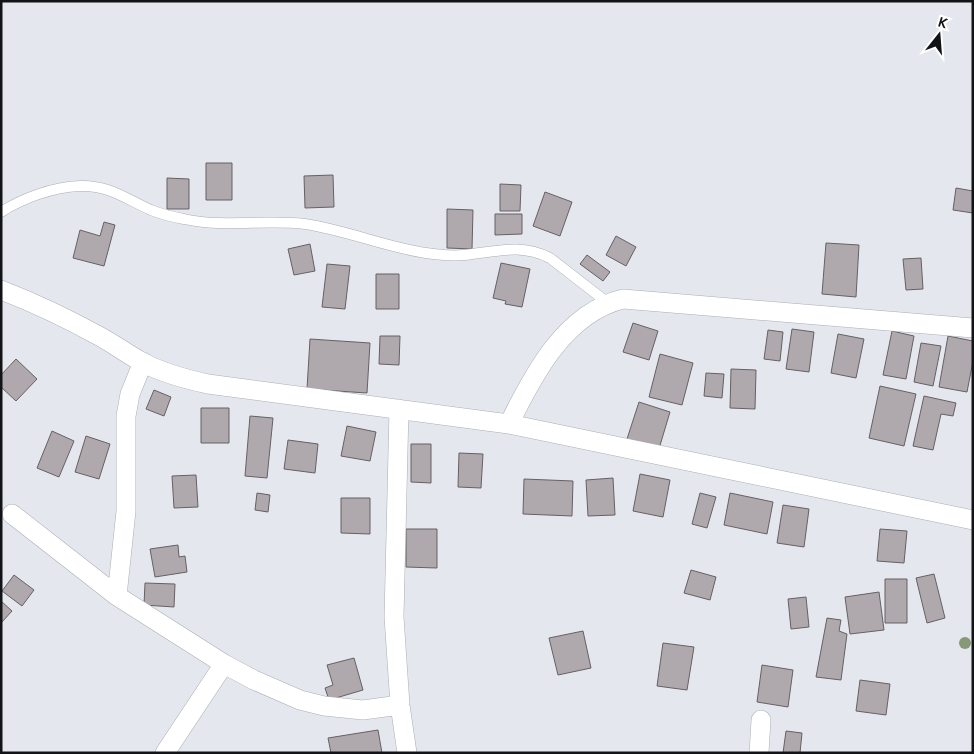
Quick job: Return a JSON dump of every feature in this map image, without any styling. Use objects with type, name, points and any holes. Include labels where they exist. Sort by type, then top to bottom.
[{"type":"street","points":[[1,290],[101,336],[143,362],[164,372],[208,384],[509,424],[973,520]]},
{"type":"street","points":[[509,424],[527,388],[550,352],[581,321],[608,302],[623,299],[973,328]]},
{"type":"street","points":[[117,596],[126,511],[126,416],[130,394],[143,362]]},
{"type":"street","points":[[399,409],[394,617],[400,705],[407,753]]},
{"type":"street","points":[[12,514],[117,596],[224,664],[278,691],[300,700],[324,706],[363,710],[400,705]]},
{"type":"street","points":[[165,753],[224,664]]},
{"type":"street","points":[[759,753],[762,720]]},
{"type":"lane","points":[[1,212],[12,205],[44,193],[79,186],[115,192],[150,209],[184,220],[306,224],[440,255],[462,255],[523,249],[550,258],[608,302]]},
{"type":"building","points":[[206,163],[232,163],[232,200],[206,200]]},
{"type":"building","points":[[333,175],[334,207],[305,208],[304,176]]},
{"type":"building","points":[[167,178],[189,179],[189,209],[167,209]]},
{"type":"building","points":[[500,184],[521,185],[520,211],[500,211]]},
{"type":"building","points":[[956,188],[973,191],[973,213],[953,210]]},
{"type":"building","points":[[545,192],[572,202],[560,236],[533,226]]},
{"type":"building","points":[[447,209],[473,210],[472,249],[447,248]]},
{"type":"building","points":[[495,214],[522,214],[522,234],[495,235]]},
{"type":"building","points":[[104,222],[115,225],[104,266],[73,258],[80,230],[100,236]]},
{"type":"building","points":[[616,236],[636,247],[626,266],[606,255]]},
{"type":"building","points":[[826,243],[859,245],[856,297],[822,294]]},
{"type":"building","points":[[310,244],[315,271],[294,275],[288,249]]},
{"type":"building","points":[[587,255],[610,272],[603,281],[580,264]]},
{"type":"building","points":[[921,258],[923,289],[906,290],[903,259]]},
{"type":"building","points":[[501,263],[530,269],[522,307],[505,304],[506,301],[493,298]]},
{"type":"building","points":[[327,264],[350,266],[345,309],[322,307]]},
{"type":"building","points":[[376,274],[399,274],[399,309],[376,309]]},
{"type":"building","points":[[633,323],[658,331],[649,360],[623,352]]},
{"type":"building","points":[[792,329],[814,332],[809,372],[786,369]]},
{"type":"building","points":[[768,330],[783,332],[780,361],[764,359]]},
{"type":"building","points":[[892,331],[914,336],[906,379],[883,375]]},
{"type":"building","points":[[838,334],[864,339],[856,378],[831,373]]},
{"type":"building","points":[[380,336],[400,336],[399,365],[379,364]]},
{"type":"building","points":[[948,336],[973,341],[973,361],[967,392],[939,387]]},
{"type":"building","points":[[310,339],[370,343],[367,393],[307,389]]},
{"type":"building","points":[[921,343],[941,346],[933,386],[914,382]]},
{"type":"building","points":[[660,354],[693,363],[682,405],[649,397]]},
{"type":"building","points":[[16,359],[37,379],[16,401],[1,387],[1,375]]},
{"type":"building","points":[[731,369],[756,370],[755,409],[730,408]]},
{"type":"building","points":[[706,373],[724,374],[722,398],[704,396]]},
{"type":"building","points":[[880,386],[916,394],[904,446],[869,438]]},
{"type":"building","points":[[154,390],[171,397],[164,416],[146,409]]},
{"type":"building","points":[[924,396],[956,403],[953,416],[941,414],[933,450],[913,446]]},
{"type":"building","points":[[639,402],[670,412],[658,452],[626,442]]},
{"type":"building","points":[[201,408],[229,408],[229,443],[201,443]]},
{"type":"building","points":[[250,416],[273,418],[267,478],[245,476]]},
{"type":"building","points":[[347,426],[376,432],[370,461],[341,456]]},
{"type":"building","points":[[52,431],[74,441],[59,477],[37,468]]},
{"type":"building","points":[[86,436],[110,444],[99,479],[75,472]]},
{"type":"building","points":[[288,440],[318,444],[315,473],[284,469]]},
{"type":"building","points":[[411,444],[431,444],[431,483],[411,482]]},
{"type":"building","points":[[459,453],[483,454],[481,488],[458,487]]},
{"type":"building","points":[[640,474],[670,480],[663,517],[633,511]]},
{"type":"building","points":[[196,475],[198,507],[174,508],[172,476]]},
{"type":"building","points":[[613,478],[615,515],[588,516],[586,480]]},
{"type":"building","points":[[524,479],[573,481],[572,516],[523,514]]},
{"type":"building","points":[[257,493],[270,495],[268,512],[255,510]]},
{"type":"building","points":[[700,493],[716,497],[707,528],[692,524]]},
{"type":"building","points":[[730,493],[773,502],[767,534],[724,525]]},
{"type":"building","points":[[341,498],[370,498],[370,534],[341,533]]},
{"type":"building","points":[[783,505],[809,509],[804,547],[777,543]]},
{"type":"building","points":[[406,529],[437,529],[437,568],[406,567]]},
{"type":"building","points":[[880,529],[907,531],[904,563],[877,561]]},
{"type":"building","points":[[178,545],[179,557],[185,556],[187,572],[155,577],[150,549]]},
{"type":"building","points":[[691,570],[716,577],[710,600],[684,593]]},
{"type":"building","points":[[934,574],[945,618],[927,623],[916,578]]},
{"type":"building","points":[[14,575],[34,590],[22,606],[2,591]]},
{"type":"building","points":[[885,579],[907,579],[907,623],[885,623]]},
{"type":"building","points":[[145,583],[175,584],[174,607],[144,605]]},
{"type":"building","points":[[879,592],[884,630],[850,634],[845,597]]},
{"type":"building","points":[[806,597],[809,627],[791,629],[788,599]]},
{"type":"building","points":[[1,601],[12,611],[2,622],[1,622]]},
{"type":"building","points":[[827,618],[841,620],[839,631],[847,634],[841,680],[816,677]]},
{"type":"building","points":[[583,631],[591,668],[558,675],[549,638]]},
{"type":"building","points":[[663,643],[694,647],[687,690],[657,686]]},
{"type":"building","points":[[354,658],[363,690],[329,700],[325,688],[333,685],[327,665]]},
{"type":"building","points":[[762,665],[793,670],[788,707],[757,702]]},
{"type":"building","points":[[860,680],[890,684],[886,715],[856,711]]},
{"type":"building","points":[[378,730],[382,753],[331,753],[328,738]]},
{"type":"building","points":[[786,731],[802,733],[800,753],[783,753]]}]
